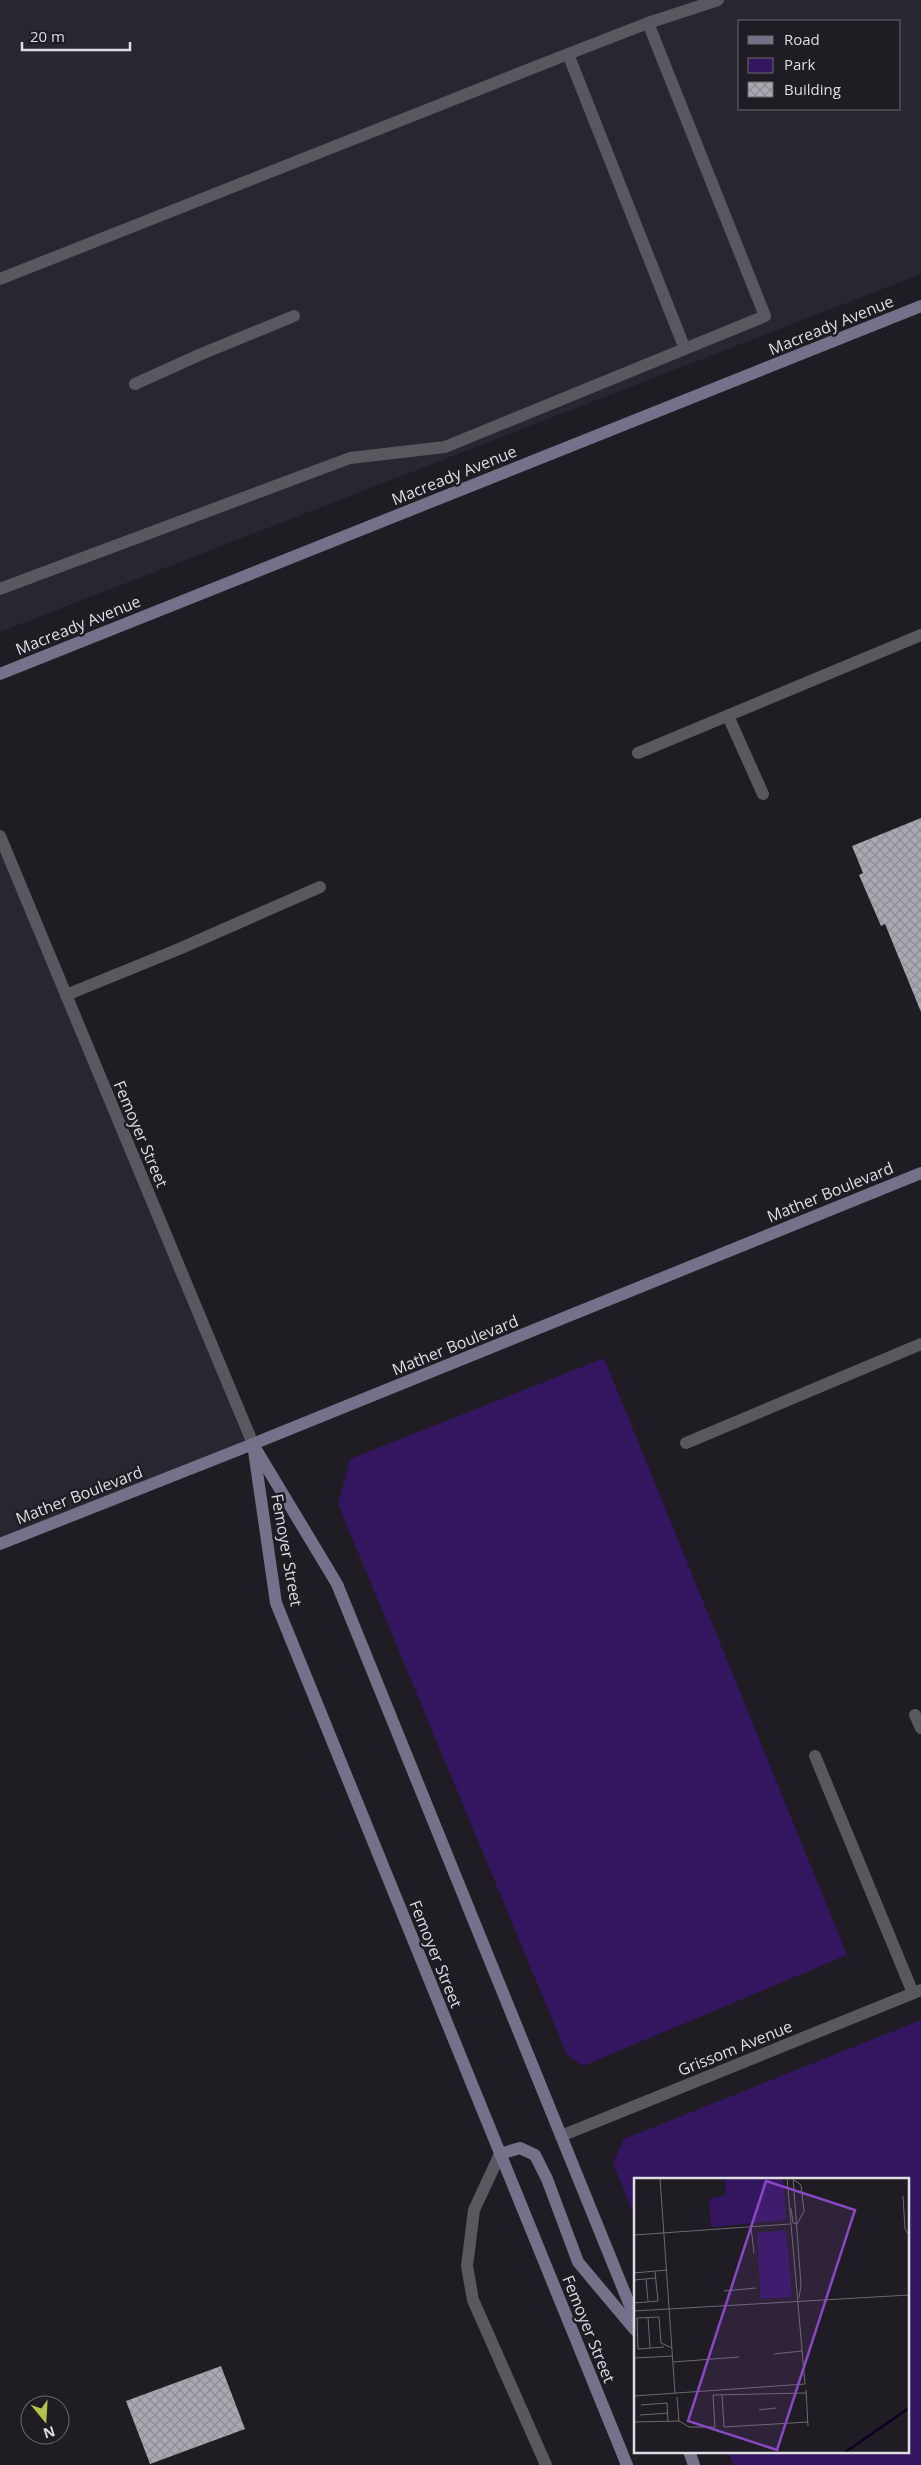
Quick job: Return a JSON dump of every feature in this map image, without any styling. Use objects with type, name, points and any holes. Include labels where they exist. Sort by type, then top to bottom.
[{"type":"street","points":[[0,279],[568,54],[648,23],[718,0]]},
{"type":"street","points":[[0,589],[350,458],[445,447],[765,316],[648,23]]},
{"type":"street","points":[[568,54],[685,349]]},
{"type":"street","name":"Macready Avenue","points":[[0,674],[921,306]]},
{"type":"street","points":[[136,384],[199,355],[294,316]]},
{"type":"street","points":[[638,753],[921,635]]},
{"type":"street","points":[[728,716],[763,794]]},
{"type":"street","name":"Femoyer Street","points":[[0,836],[253,1444],[337,1584],[634,2316]]},
{"type":"street","points":[[66,996],[179,950],[320,887]]},
{"type":"street","name":"Mather Boulevard","points":[[0,1544],[253,1444],[921,1173]]},
{"type":"street","points":[[686,1443],[921,1344]]},
{"type":"street","name":"Femoyer Street","points":[[253,1444],[276,1603],[627,2465]]},
{"type":"street","points":[[915,1715],[921,1728]]},
{"type":"street","points":[[816,1756],[917,1992]]},
{"type":"street","name":"Grissom Avenue","points":[[561,2136],[917,1992]]},
{"type":"street","points":[[546,2465],[473,2300],[467,2266],[474,2210],[500,2154],[520,2148],[535,2155],[547,2179],[578,2262],[634,2329]]},
{"type":"street","points":[[689,2452],[694,2465]]},
{"type":"shaded area","points":[[0,0],[921,0],[921,274],[0,632]]},
{"type":"shaded area","points":[[0,844],[66,995],[246,1445],[0,1543]]},
{"type":"green space","points":[[604,1358],[847,1955],[583,2066],[567,2055],[338,1504],[350,1459]]},
{"type":"green space","points":[[921,2020],[921,2465],[733,2465],[728,2452],[908,2452],[908,2178],[634,2178],[634,2216],[613,2163],[624,2139]]},
{"type":"building","points":[[921,818],[921,1012],[885,924],[881,926],[859,875],[863,873],[852,846]]},
{"type":"building","points":[[221,2366],[245,2429],[150,2464],[126,2401]]}]
